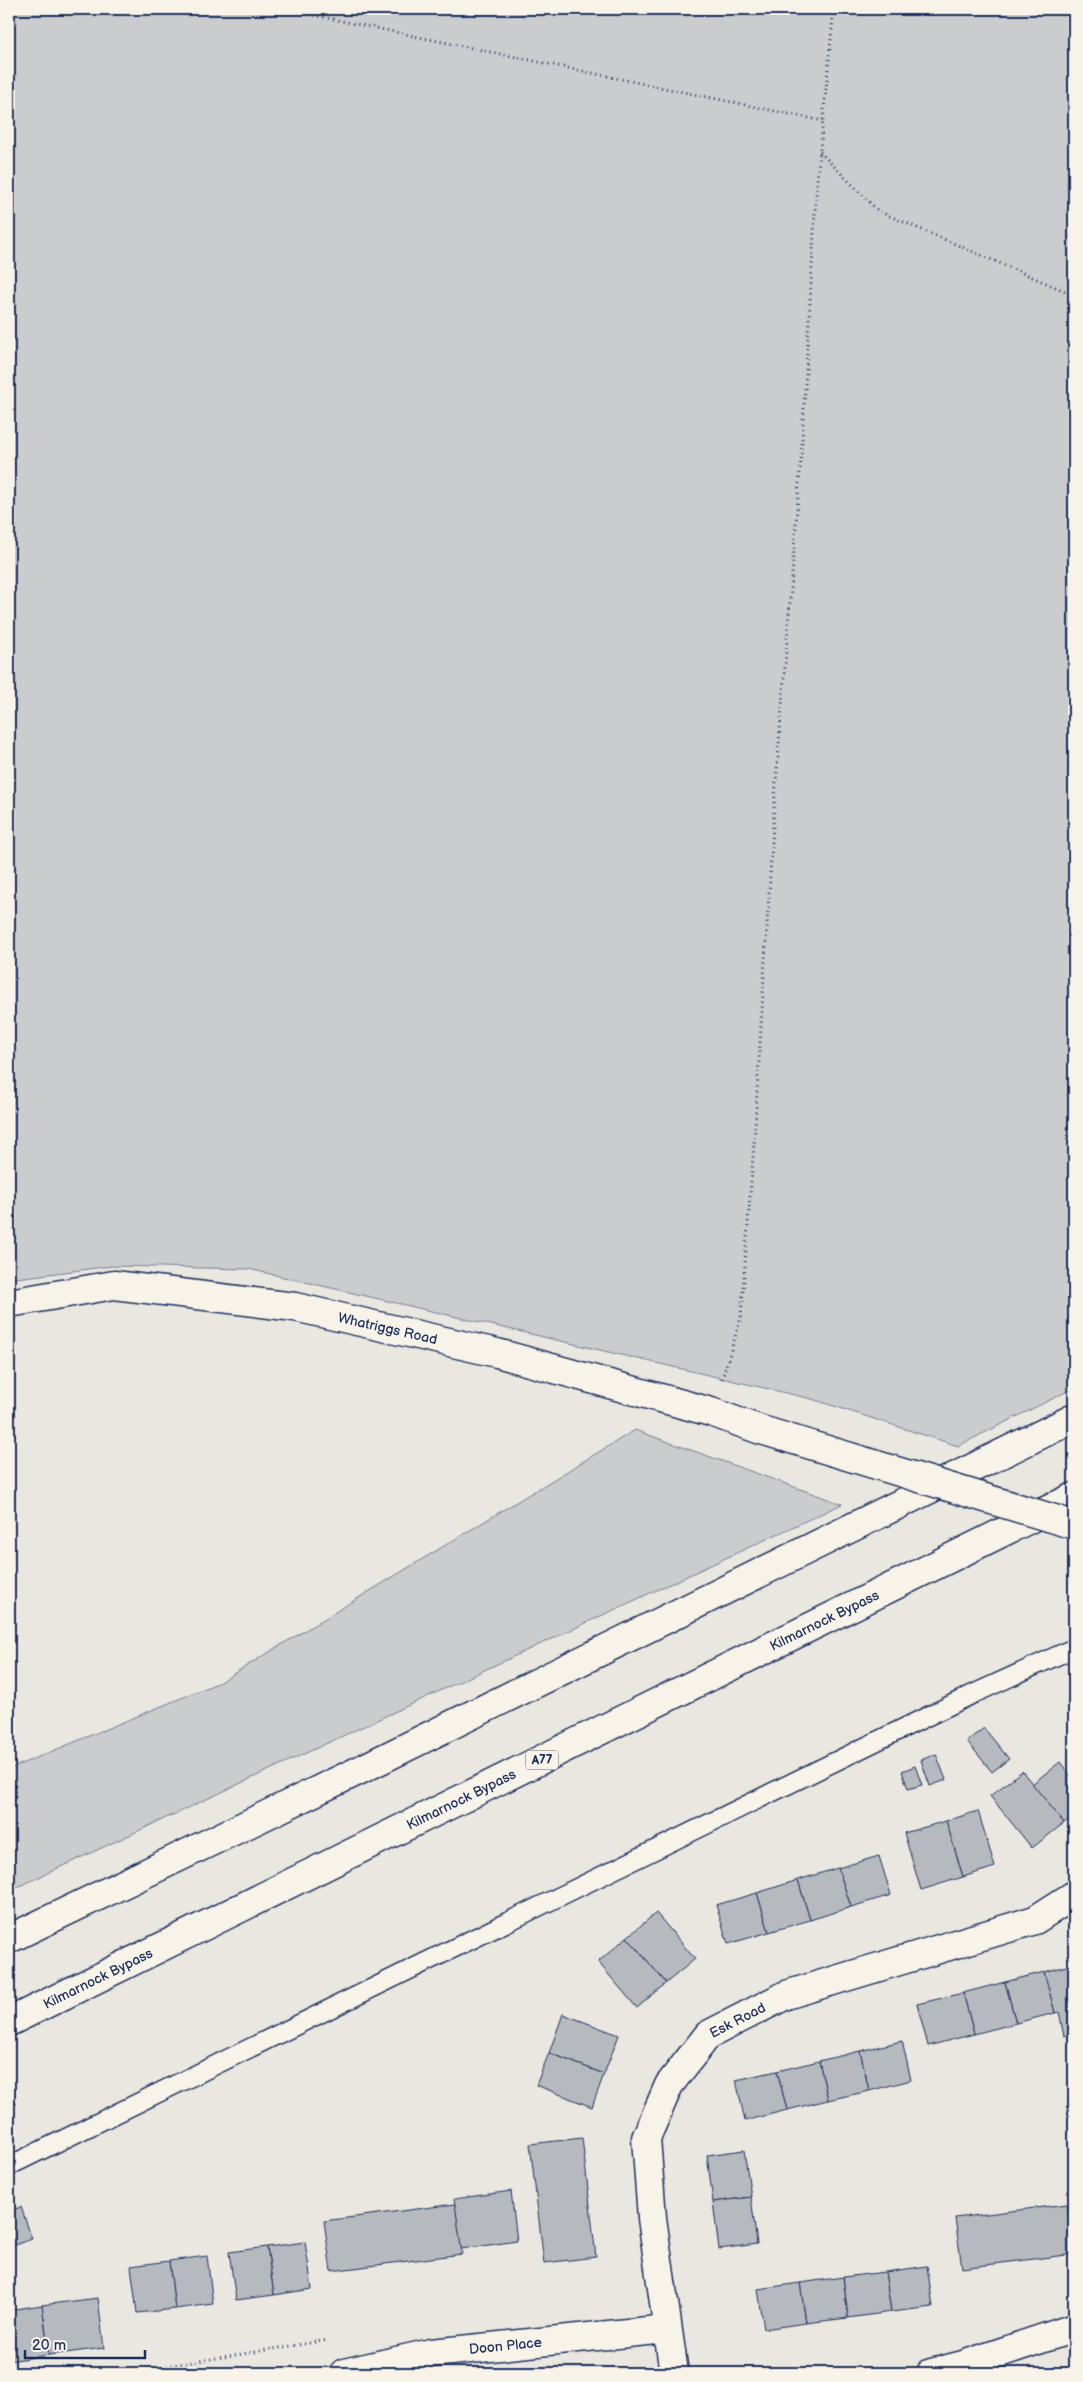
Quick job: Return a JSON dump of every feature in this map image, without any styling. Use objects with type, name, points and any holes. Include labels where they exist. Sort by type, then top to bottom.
[{"type":"main road","name":"Whatriggs Road","points":[[9,1303],[114,1285],[295,1307],[497,1353],[710,1412],[758,1429],[1074,1525]]},
{"type":"main road","points":[[9,1940],[362,1769],[1074,1418]]},
{"type":"main road","name":"Kilmarnock Bypass","points":[[9,2022],[1074,1497]]},
{"type":"main road","name":"Esk Road","points":[[674,2373],[652,2218],[646,2138],[669,2085],[708,2035],[786,1995],[1035,1920],[1074,1895]]},
{"type":"main road","points":[[931,2373],[963,2365],[1074,2328]]},
{"type":"main road","name":"Doon Place","points":[[344,2373],[430,2353],[667,2329]]},
{"type":"lane","points":[[9,2166],[971,1695],[1074,1648]]},
{"type":"path","points":[[284,9],[822,121]]},
{"type":"path","points":[[710,1412],[741,1318],[754,1144],[774,809],[801,458],[819,152],[834,9]]},
{"type":"path","points":[[819,152],[878,210],[1074,295]]},
{"type":"path","points":[[161,2373],[162,2368],[329,2340],[331,2349]]},
{"type":"shaded area","points":[[9,9],[1074,9],[1074,1388],[958,1446],[812,1399],[249,1269],[112,1266],[9,1279]]},
{"type":"shaded area","points":[[635,1430],[842,1504],[9,1891],[9,1769],[220,1682]]},
{"type":"building","points":[[984,1728],[1009,1759],[992,1772],[967,1741]]},
{"type":"building","points":[[936,1754],[946,1780],[930,1786],[921,1760]]},
{"type":"building","points":[[1060,1762],[1074,1780],[1074,1815],[1064,1823],[1032,1784]]},
{"type":"building","points":[[915,1766],[922,1785],[908,1789],[902,1771]]},
{"type":"building","points":[[1022,1771],[1064,1823],[1032,1848],[990,1796]]},
{"type":"building","points":[[978,1811],[995,1867],[963,1877],[946,1821]]},
{"type":"building","points":[[946,1821],[963,1877],[921,1890],[904,1833]]},
{"type":"building","points":[[879,1856],[891,1895],[851,1907],[838,1868]]},
{"type":"building","points":[[838,1868],[851,1907],[810,1920],[798,1880]]},
{"type":"building","points":[[798,1880],[810,1920],[769,1932],[757,1893]]},
{"type":"building","points":[[757,1893],[769,1932],[728,1944],[716,1905]]},
{"type":"building","points":[[656,1913],[695,1959],[666,1983],[627,1937]]},
{"type":"building","points":[[627,1937],[666,1983],[637,2008],[598,1962]]},
{"type":"building","points":[[1074,1964],[1074,2033],[1064,2036],[1059,2012],[1055,2013],[1044,1972]]},
{"type":"building","points":[[1044,1972],[1055,2013],[1016,2023],[1005,1982]]},
{"type":"building","points":[[1005,1982],[1016,2023],[974,2034],[963,1993]]},
{"type":"building","points":[[963,1993],[974,2034],[928,2046],[917,2004]]},
{"type":"building","points":[[563,2014],[619,2035],[604,2074],[549,2053]]},
{"type":"building","points":[[902,2041],[911,2080],[869,2091],[860,2051]]},
{"type":"building","points":[[860,2051],[869,2091],[828,2100],[819,2061]]},
{"type":"building","points":[[549,2053],[604,2074],[592,2107],[536,2085]]},
{"type":"building","points":[[819,2061],[828,2100],[787,2110],[777,2071]]},
{"type":"building","points":[[777,2071],[787,2110],[745,2121],[736,2080]]},
{"type":"building","points":[[582,2138],[596,2257],[544,2263],[530,2144]]},
{"type":"building","points":[[744,2150],[751,2197],[713,2202],[707,2155]]},
{"type":"building","points":[[511,2191],[517,2241],[461,2249],[454,2199]]},
{"type":"building","points":[[751,2197],[757,2244],[719,2249],[713,2202]]},
{"type":"building","points":[[455,2204],[462,2254],[331,2271],[324,2221]]},
{"type":"building","points":[[1067,2204],[1074,2254],[962,2268],[955,2218]]},
{"type":"building","points":[[21,2207],[32,2239],[10,2247],[9,2211]]},
{"type":"building","points":[[305,2242],[312,2289],[274,2295],[267,2247]]},
{"type":"building","points":[[267,2247],[274,2295],[236,2300],[229,2252]]},
{"type":"building","points":[[207,2256],[213,2304],[175,2309],[169,2261]]},
{"type":"building","points":[[169,2261],[175,2309],[137,2313],[131,2266]]},
{"type":"building","points":[[927,2266],[933,2307],[891,2312],[885,2272]]},
{"type":"building","points":[[885,2272],[891,2312],[848,2318],[843,2277]]},
{"type":"building","points":[[843,2277],[848,2318],[806,2323],[800,2283]]},
{"type":"building","points":[[800,2283],[806,2323],[764,2329],[758,2289]]},
{"type":"building","points":[[98,2298],[104,2348],[49,2355],[42,2305]]},
{"type":"building","points":[[42,2305],[49,2355],[9,2361],[9,2310]]}]
